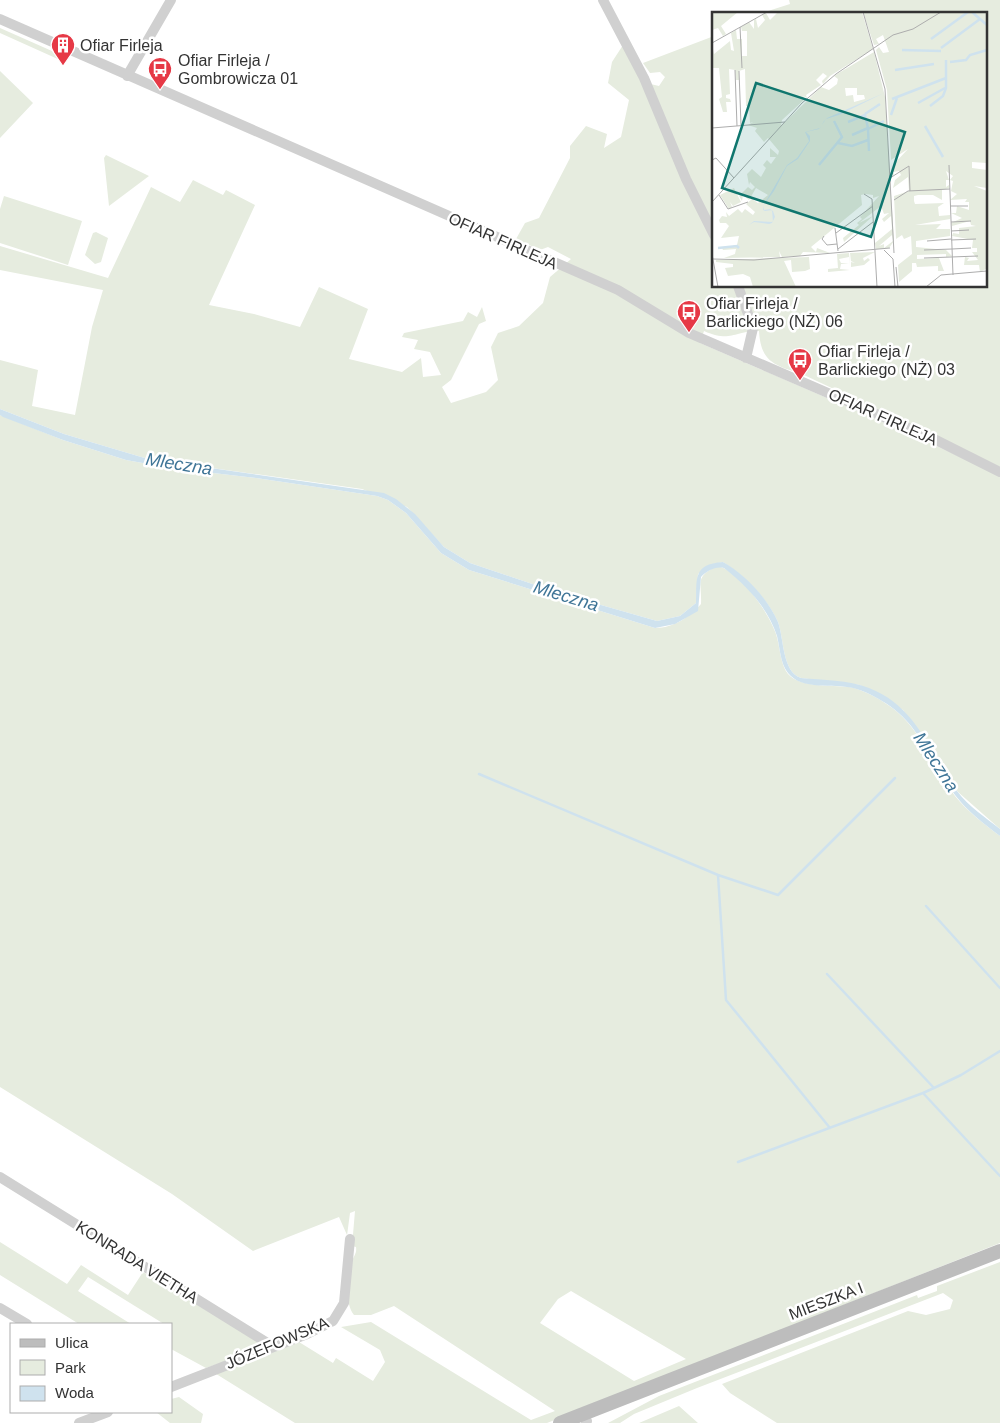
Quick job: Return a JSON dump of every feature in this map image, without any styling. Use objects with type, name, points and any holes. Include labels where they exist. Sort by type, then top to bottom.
[{"type":"street","points":[[127,76],[171,0]]},
{"type":"street","points":[[603,0],[644,78],[686,179],[712,231]]},
{"type":"street","name":"OFIAR FIRLEJA","points":[[0,20],[618,290],[689,333],[932,438],[1000,472]]},
{"type":"street","points":[[739,288],[751,318],[752,339],[746,358]]},
{"type":"street","points":[[733,352],[752,339]]},
{"type":"street","name":"KONRADA VIETHA","points":[[0,1177],[274,1347]]},
{"type":"street","name":"JÓZEFOWSKA","points":[[172,1387],[274,1347],[328,1324],[338,1316],[344,1303],[350,1239]]},
{"type":"street","name":"MIESZKA I","points":[[565,1422],[1000,1251]]},
{"type":"street","points":[[0,1308],[25,1323]]},
{"type":"street","name":"MIESZKA I","points":[[585,1422],[608,1413],[664,1384]]},
{"type":"street","points":[[79,1423],[105,1413]]},
{"type":"green space","points":[[789,0],[1000,0],[1000,467],[804,375],[785,369],[772,362],[763,350],[759,331],[721,336],[704,331],[700,343],[924,440],[1000,476],[1000,829],[958,792],[903,710],[860,685],[801,678],[795,675],[787,662],[778,622],[768,604],[755,588],[723,562],[713,564],[698,574],[696,603],[680,616],[657,621],[559,593],[470,563],[444,547],[407,507],[362,489],[148,459],[64,434],[0,409],[0,360],[38,370],[32,406],[75,415],[92,327],[103,290],[0,270],[0,246],[108,278],[151,187],[180,202],[193,180],[223,195],[226,190],[255,205],[209,305],[254,314],[300,327],[319,287],[368,309],[349,359],[402,372],[421,358],[423,377],[441,375],[430,352],[414,349],[418,340],[402,337],[404,333],[463,321],[468,312],[477,317],[482,307],[486,321],[479,324],[451,380],[442,387],[451,403],[486,392],[498,380],[491,347],[498,333],[519,326],[543,303],[550,277],[571,259],[548,247],[540,250],[516,239],[525,223],[539,218],[570,158],[570,146],[586,126],[607,134],[604,148],[621,137],[629,100],[608,83],[612,62],[623,45],[642,82],[659,86],[665,77],[660,72],[650,73],[643,63],[712,37],[712,288],[988,288],[988,12],[767,12],[790,4]]},
{"type":"green space","points":[[0,28],[61,55],[60,60],[0,33]]},
{"type":"green space","points":[[0,71],[33,103],[0,138]]},
{"type":"green space","points":[[106,155],[149,176],[109,206],[104,158]]},
{"type":"green space","points":[[4,196],[82,221],[68,265],[0,243],[0,209]]},
{"type":"green space","points":[[96,232],[108,238],[101,262],[95,264],[85,255],[93,233]]},
{"type":"green space","points":[[0,415],[63,440],[126,460],[170,468],[256,478],[377,496],[388,500],[406,513],[441,553],[469,570],[655,628],[675,624],[696,609],[701,604],[700,585],[702,577],[705,573],[718,566],[736,576],[761,605],[776,634],[785,670],[788,674],[794,679],[810,684],[854,688],[888,705],[918,735],[960,802],[1000,836],[1000,1243],[547,1423],[295,1423],[213,1372],[299,1342],[333,1363],[336,1358],[373,1381],[385,1362],[380,1350],[341,1327],[371,1322],[531,1420],[555,1411],[394,1306],[371,1315],[354,1315],[349,1304],[348,1282],[356,1251],[356,1247],[352,1246],[355,1211],[350,1213],[346,1243],[347,1235],[339,1217],[253,1251],[172,1194],[0,1087]],"holes":[[[571,1291],[686,1359],[634,1381],[540,1323],[558,1299]]]},
{"type":"green space","points":[[0,1242],[67,1284],[81,1265],[128,1295],[143,1272],[262,1344],[263,1348],[206,1368],[172,1350],[172,1323],[162,1323],[88,1277],[78,1291],[129,1323],[77,1323],[0,1275]]},
{"type":"green space","points":[[1000,1262],[1000,1423],[777,1423],[730,1393],[722,1384],[908,1311],[926,1315],[950,1309],[953,1300],[943,1293],[697,1388],[634,1414],[620,1423],[608,1423],[659,1396],[917,1295],[918,1298],[937,1291],[937,1286]]},
{"type":"green space","points":[[179,1397],[203,1414],[201,1423],[170,1423],[157,1413],[172,1413],[172,1399]]},
{"type":"green space","points":[[679,1406],[698,1423],[639,1423]]},
{"type":"water","name":"Mleczna","points":[[0,409],[64,434],[148,459],[384,493],[396,499],[415,514],[444,547],[470,563],[559,593],[657,621],[680,616],[696,603],[697,580],[701,570],[713,563],[723,562],[739,573],[755,588],[774,613],[780,629],[787,662],[795,675],[801,678],[853,683],[886,696],[911,719],[961,796],[1000,829],[1000,836],[976,817],[960,801],[925,746],[909,723],[899,713],[883,701],[853,688],[809,684],[794,679],[785,669],[777,636],[768,616],[749,590],[724,568],[711,570],[701,577],[698,611],[675,624],[655,628],[469,570],[441,553],[406,513],[388,500],[377,496],[256,478],[170,468],[126,460],[63,440],[3,417],[0,415]]},
{"type":"waterway","points":[[479,774],[718,875],[778,895],[895,778]]},
{"type":"waterway","points":[[718,875],[726,1000],[830,1128]]},
{"type":"waterway","points":[[926,906],[1000,988]]},
{"type":"waterway","points":[[827,974],[934,1088],[923,1093]]},
{"type":"waterway","points":[[934,1088],[961,1075],[1000,1051]]},
{"type":"waterway","points":[[738,1162],[923,1093],[1000,1176]]},
{"type":"place","name":"Ofiar Firleja","points":[[63,66]]},
{"type":"place","name":"Ofiar Firleja / Gombrowicza 01","points":[[160,90]]},
{"type":"place","name":"Ofiar Firleja / Barlickiego (NŻ) 06","points":[[689,333]]},
{"type":"place","name":"Ofiar Firleja / Barlickiego (NŻ) 03","points":[[800,381]]}]
